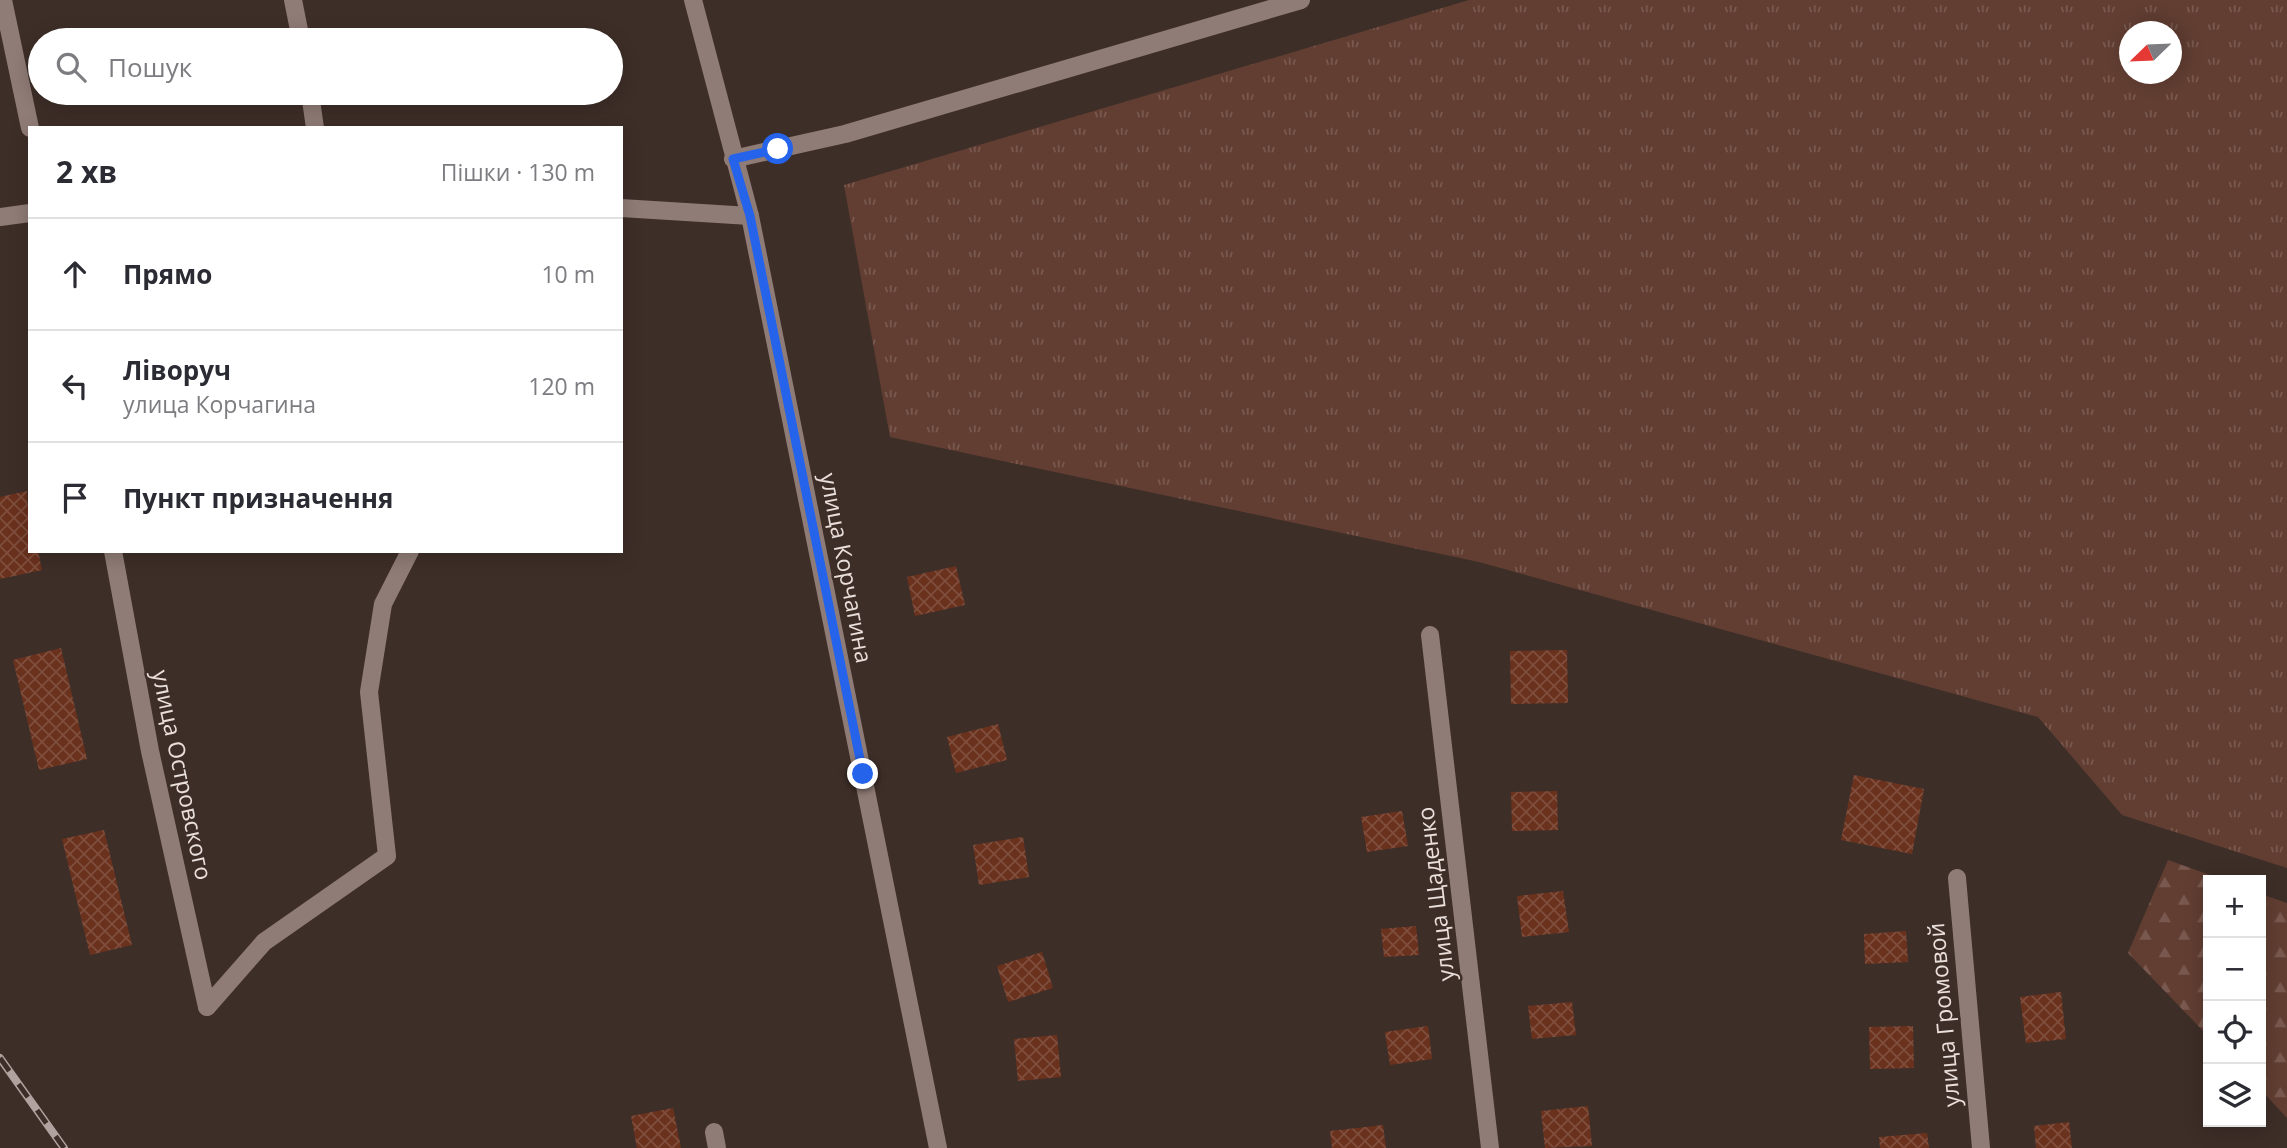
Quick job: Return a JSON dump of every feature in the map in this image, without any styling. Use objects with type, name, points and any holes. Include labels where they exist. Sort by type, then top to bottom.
[{"type":"street","points":[[3,0],[30,126]]},
{"type":"street","points":[[293,0],[299,28]]},
{"type":"street","name":"улица Корчагина","points":[[693,0],[750,216],[938,1148]]},
{"type":"street","points":[[733,159],[845,134],[1301,0]]},
{"type":"street","points":[[312,105],[315,126]]},
{"type":"street","points":[[623,208],[750,216]]},
{"type":"street","points":[[0,217],[28,213]]},
{"type":"street","name":"улица Островского","points":[[113,553],[150,751],[207,1007],[264,943],[387,856],[369,692],[383,604],[409,553]]},
{"type":"street","name":"улица Щаденко","points":[[1430,635],[1490,1148]]},
{"type":"street","name":"улица Громовой","points":[[1957,878],[1981,1148]]},
{"type":"green space","points":[[1469,0],[2287,0],[2287,868],[2122,815],[2038,717],[1479,562],[890,437],[844,185]]},
{"type":"green space","points":[[2168,860],[2210,875],[2203,875],[2203,1031],[2128,953]]},
{"type":"green space","points":[[2266,896],[2287,903],[2287,1118],[2266,1095]]},
{"type":"building","points":[[27,491],[28,553],[38,553],[42,570],[0,579],[0,497]]},
{"type":"building","points":[[956,566],[965,605],[915,616],[907,577]]},
{"type":"building","points":[[61,648],[87,759],[39,770],[13,660]]},
{"type":"building","points":[[1567,650],[1568,703],[1511,704],[1510,651]]},
{"type":"building","points":[[998,724],[1007,760],[956,773],[947,737]]},
{"type":"building","points":[[1854,775],[1924,789],[1912,854],[1841,840]]},
{"type":"building","points":[[1557,791],[1558,830],[1512,831],[1511,792]]},
{"type":"building","points":[[1402,811],[1408,846],[1367,852],[1361,817]]},
{"type":"building","points":[[104,830],[132,945],[90,955],[62,839]]},
{"type":"building","points":[[1023,837],[1029,877],[979,885],[973,845]]},
{"type":"building","points":[[1563,891],[1569,932],[1522,937],[1517,896]]},
{"type":"building","points":[[1416,926],[1419,955],[1384,957],[1381,929]]},
{"type":"building","points":[[1906,931],[1908,962],[1865,964],[1864,934]]},
{"type":"building","points":[[1042,952],[1053,988],[1008,1002],[997,966]]},
{"type":"building","points":[[2061,992],[2066,1039],[2026,1043],[2020,997]]},
{"type":"building","points":[[1572,1002],[1576,1035],[1532,1039],[1528,1006]]},
{"type":"building","points":[[1428,1026],[1432,1059],[1390,1065],[1385,1032]]},
{"type":"building","points":[[1913,1026],[1914,1068],[1870,1069],[1869,1027]]},
{"type":"building","points":[[1057,1035],[1061,1077],[1018,1081],[1014,1039]]},
{"type":"building","points":[[1588,1106],[1592,1146],[1545,1148],[1541,1111]]},
{"type":"building","points":[[673,1108],[681,1148],[637,1148],[631,1116]]},
{"type":"building","points":[[2069,1122],[2072,1148],[2036,1148],[2034,1126]]},
{"type":"building","points":[[1383,1125],[1386,1148],[1332,1148],[1330,1131]]},
{"type":"building","points":[[1927,1133],[1929,1148],[1880,1148],[1879,1137]]},
{"type":"railway","points":[[0,1058],[64,1148]]},
{"type":"route","points":[[778,149],[733,159],[750,216],[863,774]]}]
